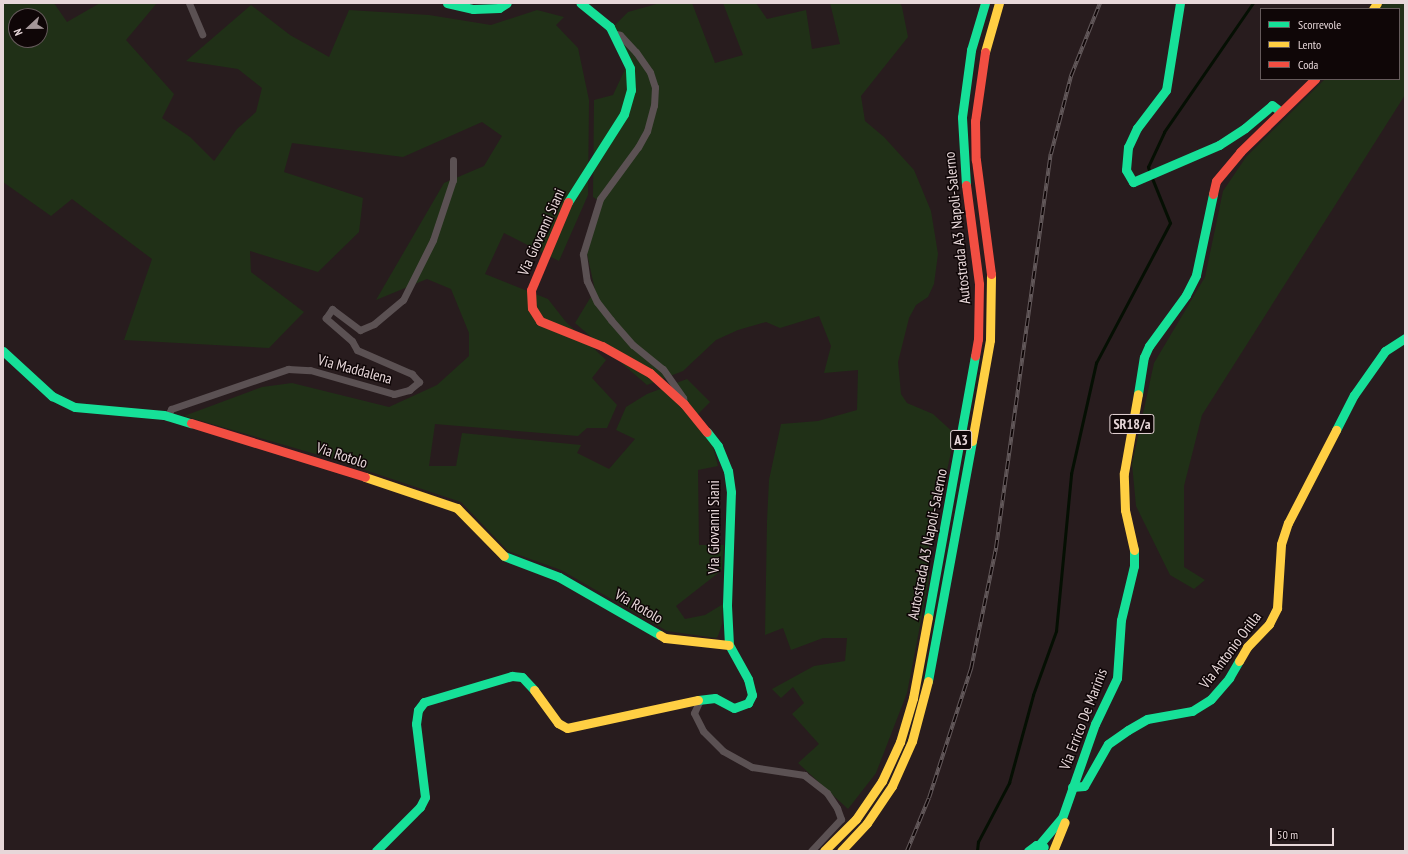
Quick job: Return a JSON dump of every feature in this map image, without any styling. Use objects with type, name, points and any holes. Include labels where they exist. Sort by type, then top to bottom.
[{"type":"main road","points":[[447,3],[473,9],[499,8],[507,3]]},
{"type":"main road","name":"Via Giovanni Siani","points":[[580,3],[613,33],[630,68],[631,90],[624,114],[571,196],[531,290],[532,308],[540,322],[602,346],[650,373],[684,404],[718,446],[728,471],[731,492],[727,605],[729,645]]},
{"type":"main road","name":"Autostrada A3 Napoli-Salerno","points":[[824,851],[856,819],[882,781],[900,742],[913,698],[979,333],[979,284],[964,172],[962,117],[970,57],[985,3]]},
{"type":"main road","name":"Autostrada A3 Napoli-Salerno","points":[[841,851],[867,823],[892,786],[912,741],[926,693],[990,340],[992,282],[976,160],[975,121],[982,63],[999,3]]},
{"type":"main road","points":[[1180,3],[1166,90],[1137,128],[1128,146],[1126,170],[1133,182],[1219,145],[1245,128],[1272,105],[1281,112]]},
{"type":"main road","name":"Via Errico De Marinis","points":[[1028,851],[1033,845],[1039,845],[1054,830],[1071,791],[1095,724],[1118,678],[1121,620],[1134,566],[1134,552],[1125,510],[1124,473],[1144,357],[1149,346],[1176,310],[1196,275],[1216,181],[1224,168],[1314,80]]},
{"type":"main road","name":"Via Antonio Orilla","points":[[1071,791],[1084,786],[1108,744],[1128,730],[1147,719],[1192,711],[1211,699],[1229,678],[1247,647],[1269,624],[1277,608],[1281,544],[1288,523],[1354,394],[1385,351],[1405,338]]},
{"type":"main road","name":"Via Rotolo","points":[[3,351],[52,396],[75,407],[147,412],[167,417],[327,465],[458,508],[505,557],[558,576],[665,638],[729,645]]},
{"type":"main road","points":[[376,851],[420,807],[426,797],[416,724],[418,710],[424,702],[496,679],[512,676],[522,677],[529,682],[558,724],[567,728],[715,698],[734,708],[748,703],[752,687],[729,645]]},
{"type":"main road","points":[[1053,851],[1069,812],[1071,791]]},
{"type":"main road","points":[[1039,845],[1046,851]]},
{"type":"street","points":[[190,3],[202,34]]},
{"type":"street","points":[[613,33],[620,35],[636,52],[650,72],[655,87],[654,105],[647,131],[638,147],[600,198],[583,254],[587,281],[597,302],[611,320],[633,345],[663,369],[683,398],[684,404]]},
{"type":"street","name":"Via Maddalena","points":[[167,417],[171,409],[288,369],[310,370],[394,394],[409,390],[419,382],[412,374],[357,350],[352,341],[326,318],[332,309],[360,330],[374,324],[403,300],[433,240],[453,180],[452,160]]},
{"type":"street","points":[[700,700],[694,713],[703,731],[723,751],[752,767],[804,774],[827,793],[837,808],[841,819],[811,851]]},
{"type":"green space","points":[[3,3],[54,3],[67,22],[100,3],[157,3],[126,40],[174,94],[162,118],[190,137],[214,161],[237,129],[256,112],[262,88],[238,69],[186,61],[251,5],[290,35],[329,57],[349,10],[429,15],[491,25],[537,10],[564,17],[556,25],[578,48],[589,100],[588,195],[559,261],[504,233],[485,274],[548,299],[566,322],[606,360],[592,378],[617,405],[607,428],[587,428],[578,436],[435,424],[429,466],[456,466],[462,433],[581,445],[577,453],[609,469],[635,439],[616,430],[626,407],[647,394],[687,379],[710,402],[692,420],[713,447],[718,466],[698,470],[699,545],[724,545],[722,570],[676,606],[685,619],[705,615],[723,604],[722,624],[718,636],[716,638],[667,631],[561,570],[508,551],[461,502],[329,458],[184,416],[262,387],[292,383],[389,407],[437,385],[469,356],[469,333],[451,289],[427,279],[376,300],[444,183],[484,166],[502,136],[482,122],[403,157],[292,143],[284,172],[363,198],[359,232],[318,272],[250,251],[251,272],[304,312],[269,348],[124,340],[152,259],[72,199],[51,216],[3,182]]},
{"type":"green space","points":[[660,3],[692,3],[715,63],[743,55],[723,3],[756,3],[767,19],[806,10],[812,49],[840,44],[830,3],[900,3],[902,7],[908,37],[861,96],[865,121],[884,137],[914,170],[931,211],[938,254],[934,284],[928,297],[916,305],[909,318],[898,362],[901,394],[907,403],[933,414],[955,434],[942,493],[934,505],[929,547],[929,579],[907,693],[876,773],[848,809],[798,763],[819,744],[792,714],[804,703],[793,687],[781,698],[772,689],[814,666],[845,661],[847,638],[823,638],[791,650],[783,628],[765,635],[767,521],[769,480],[781,424],[818,421],[857,410],[858,370],[824,373],[831,346],[819,316],[780,328],[766,322],[738,330],[716,340],[683,371],[647,385],[575,323],[595,290],[587,254],[602,203],[593,197],[594,100],[613,95],[628,63],[614,26],[628,12]]},
{"type":"green space","points":[[1383,3],[1405,3],[1405,95],[1202,415],[1184,486],[1184,567],[1205,580],[1194,589],[1170,575],[1136,506],[1132,464],[1154,363],[1205,277],[1223,191],[1246,157],[1324,80],[1400,80],[1400,8],[1380,8]]},
{"type":"waterway","points":[[1149,171],[1148,167],[1164,132],[1253,3]]},
{"type":"waterway","points":[[977,851],[978,842],[1009,783],[1033,695],[1056,631],[1071,474],[1096,363],[1170,223],[1151,176]]},
{"type":"railway","points":[[907,851],[929,798],[971,669],[996,548],[1051,154],[1071,76],[1100,3]]},
{"type":"traffic: fast","points":[[447,3],[473,9],[499,8],[507,3]]},
{"type":"traffic: fast","points":[[568,202],[624,114],[631,90],[630,68],[610,27],[580,3]]},
{"type":"traffic: fast","points":[[966,185],[962,117],[971,50],[985,3]]},
{"type":"traffic: fast","points":[[1180,3],[1166,90],[1137,128],[1128,147],[1126,170],[1133,182],[1219,145],[1245,128],[1272,105],[1281,112]]},
{"type":"traffic: fast","points":[[1138,394],[1144,357],[1149,346],[1186,295],[1196,275],[1213,194]]},
{"type":"traffic: fast","points":[[1336,430],[1354,395],[1385,351],[1405,338]]},
{"type":"traffic: fast","points":[[3,351],[52,396],[75,407],[164,415],[191,423]]},
{"type":"traffic: fast","points":[[928,617],[975,356]]},
{"type":"traffic: fast","points":[[698,700],[715,698],[734,708],[748,703],[752,695],[748,679],[729,645],[727,605],[731,492],[728,471],[718,446],[707,432]]},
{"type":"traffic: fast","points":[[928,681],[972,441]]},
{"type":"traffic: fast","points":[[1039,845],[1062,818],[1095,724],[1117,678],[1121,620],[1134,566],[1134,550]]},
{"type":"traffic: fast","points":[[504,556],[559,577],[660,635]]},
{"type":"traffic: fast","points":[[1072,787],[1084,786],[1108,744],[1128,730],[1147,719],[1192,711],[1211,699],[1229,678],[1239,661]]},
{"type":"traffic: fast","points":[[376,851],[420,807],[425,797],[416,724],[418,710],[424,702],[512,676],[522,677],[534,690]]},
{"type":"traffic: fast","points":[[1028,851],[1036,845],[1044,847]]},
{"type":"traffic: slow","points":[[985,52],[999,3]]},
{"type":"traffic: slow","points":[[1374,8],[1377,3]]},
{"type":"traffic: slow","points":[[972,441],[990,340],[991,274]]},
{"type":"traffic: slow","points":[[1134,550],[1125,510],[1124,473],[1138,394]]},
{"type":"traffic: slow","points":[[1239,661],[1247,647],[1269,624],[1277,608],[1281,544],[1288,523],[1336,430]]},
{"type":"traffic: slow","points":[[365,477],[457,508],[504,556]]},
{"type":"traffic: slow","points":[[824,851],[856,819],[882,781],[900,742],[913,698],[928,617]]},
{"type":"traffic: slow","points":[[660,635],[665,638],[729,645]]},
{"type":"traffic: slow","points":[[841,851],[867,823],[892,786],[912,741],[928,681]]},
{"type":"traffic: slow","points":[[534,690],[558,723],[567,728],[698,700]]},
{"type":"traffic: slow","points":[[1053,851],[1065,822]]},
{"type":"traffic: jam","points":[[985,52],[975,121],[976,160],[991,274]]},
{"type":"traffic: jam","points":[[1213,194],[1216,181],[1240,152],[1314,80]]},
{"type":"traffic: jam","points":[[966,185],[979,284],[978,339],[975,356]]},
{"type":"traffic: jam","points":[[568,202],[531,290],[532,308],[540,321],[602,346],[650,373],[684,404],[707,432]]},
{"type":"traffic: jam","points":[[191,423],[365,477]]}]
